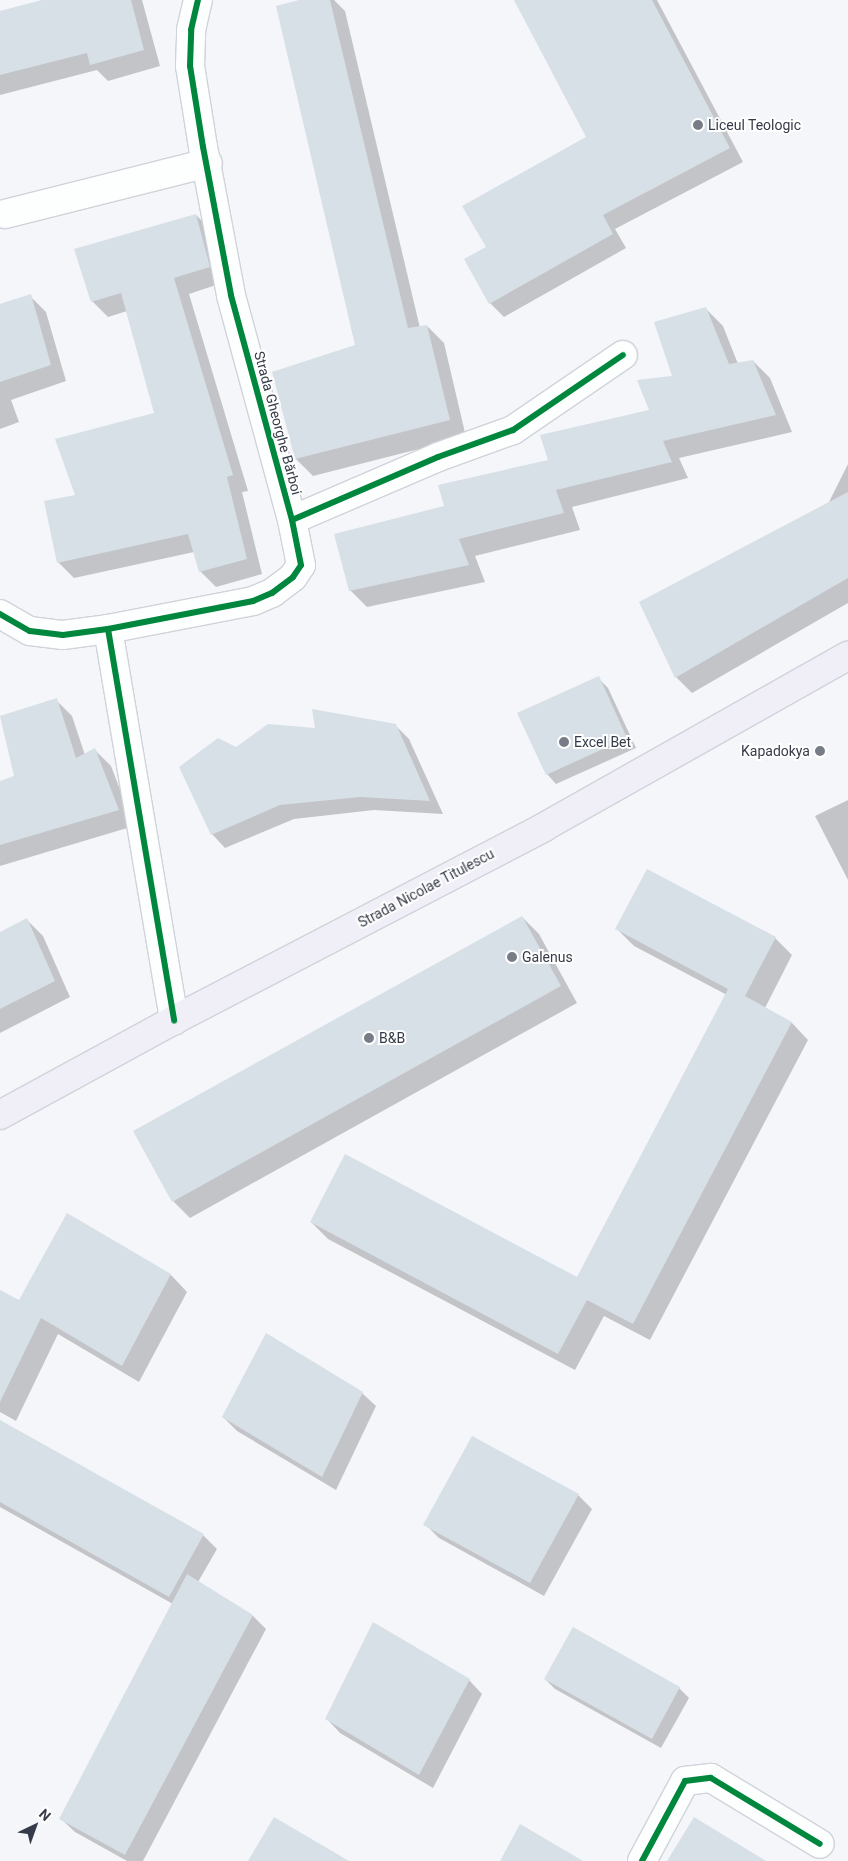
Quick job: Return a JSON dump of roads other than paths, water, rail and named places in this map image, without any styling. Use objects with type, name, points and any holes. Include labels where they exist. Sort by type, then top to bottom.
[{"type":"main road","name":"Strada Nicolae Titulescu","points":[[0,1115],[174,1020],[544,827],[848,656]]},
{"type":"street","name":"Strada Gheorghe Bărboi","points":[[0,614],[30,631],[62,635],[108,629],[253,601],[272,593],[293,578],[301,564],[292,520],[231,296],[190,66],[191,30],[198,0]]},
{"type":"street","points":[[5,214],[208,163]]},
{"type":"street","points":[[292,520],[438,457],[513,430],[623,355]]},
{"type":"street","points":[[108,629],[174,1020]]},
{"type":"street","points":[[642,1861],[685,1781],[711,1778],[820,1844]]},
{"type":"place","name":"Liceul Teologic","points":[[698,125]]},
{"type":"place","name":"Excel Bet","points":[[564,742]]},
{"type":"place","name":"Kapadokya","points":[[820,751]]},
{"type":"place","name":"Galenus","points":[[512,957]]},
{"type":"place","name":"B&B","points":[[369,1038]]}]
